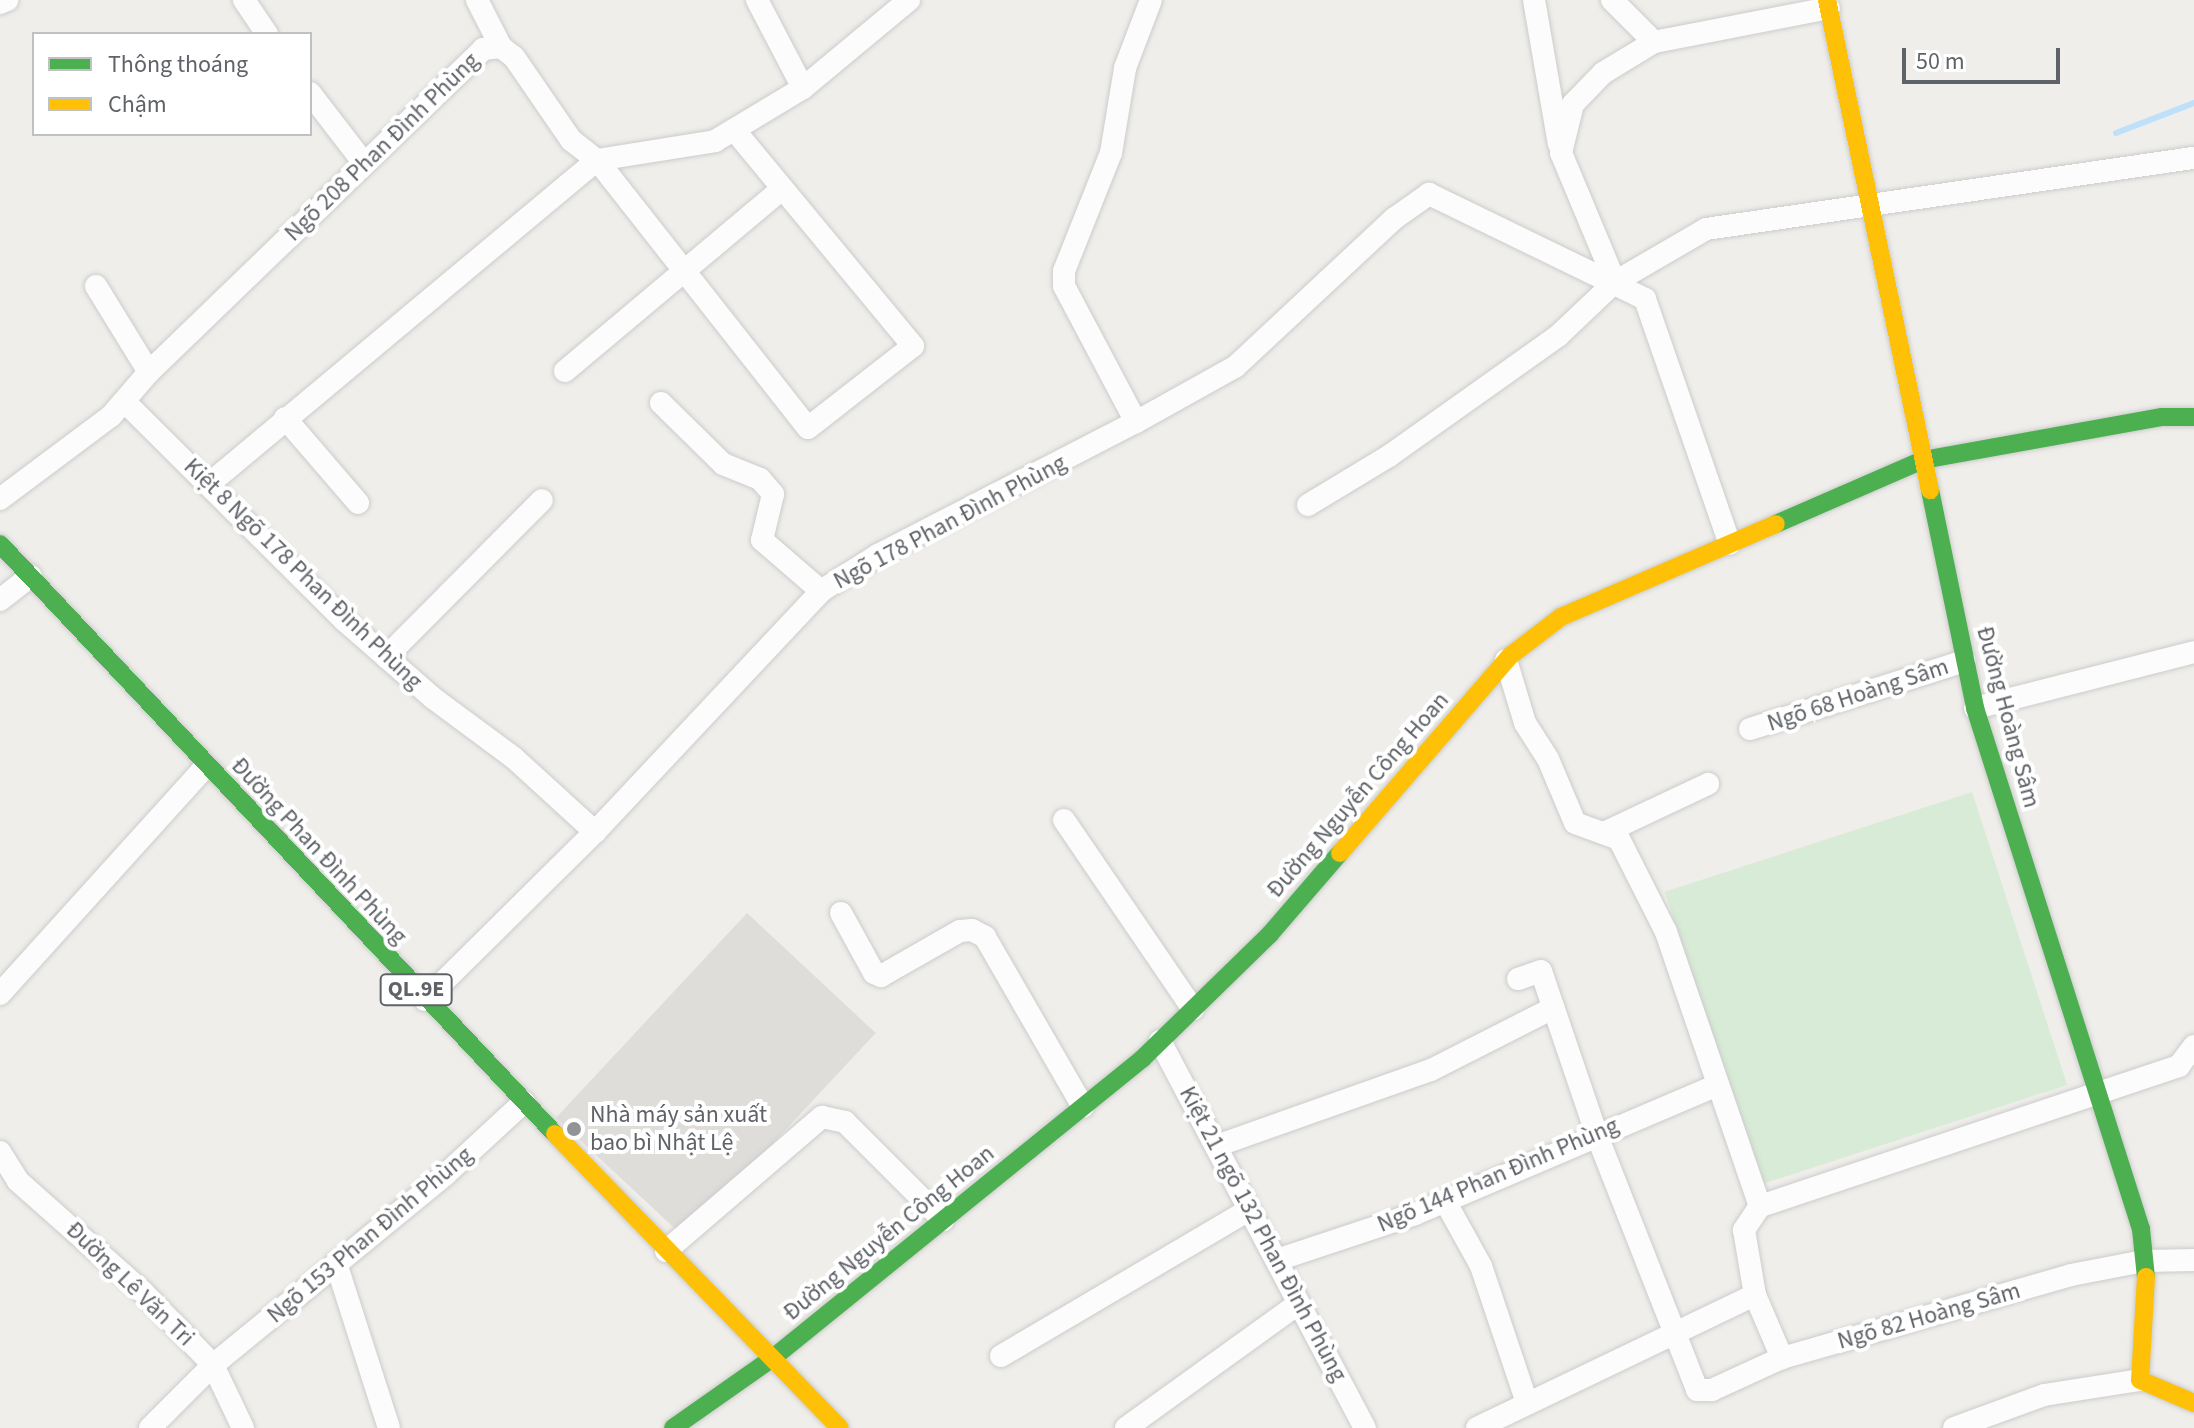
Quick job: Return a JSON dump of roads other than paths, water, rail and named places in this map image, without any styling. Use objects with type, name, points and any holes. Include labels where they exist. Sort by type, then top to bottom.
[{"type":"main road","name":"Đường Hoàng Sâm","points":[[1828,4],[1975,708],[2094,1091],[2141,1229],[2148,1294],[2140,1380]]},
{"type":"main road","name":"Đường Nguyễn Công Hoan","points":[[673,1428],[774,1357],[1160,1041],[1270,934],[1506,660],[1561,617],[1923,460],[2162,417],[2194,417]]},
{"type":"main road","name":"Đường Phan Đình Phùng","points":[[0,544],[425,1000],[840,1428]]},
{"type":"main road","points":[[2140,1380],[2194,1403]]},
{"type":"street","points":[[0,3],[7,0]]},
{"type":"street","points":[[244,0],[266,32]]},
{"type":"street","points":[[477,0],[501,47]]},
{"type":"street","points":[[757,0],[803,88]]},
{"type":"street","points":[[209,484],[597,160],[715,141],[803,88],[909,0]]},
{"type":"street","points":[[1136,422],[1064,286],[1064,271],[1111,153],[1125,68],[1151,0]]},
{"type":"street","points":[[1534,0],[1561,153],[1615,282],[1639,293],[1650,307],[1730,544]]},
{"type":"street","points":[[1612,0],[1654,42]]},
{"type":"street","points":[[1561,153],[1573,104],[1603,73],[1654,42],[1828,4]]},
{"type":"street","name":"Ngõ 208 Phan Đình Phùng","points":[[0,499],[118,409],[149,372],[483,49],[501,47],[514,57],[571,140],[597,160],[808,428],[913,346],[782,189]]},
{"type":"street","points":[[312,96],[364,163]]},
{"type":"street","points":[[565,371],[782,189],[734,130]]},
{"type":"street","points":[[1308,505],[1389,456],[1533,354],[1615,282],[1706,229],[2194,158]]},
{"type":"street","name":"Ngõ 178 Phan Đình Phùng","points":[[425,1000],[595,832],[821,591],[878,555],[1136,422],[1235,367],[1395,218],[1429,194],[1615,282]]},
{"type":"street","points":[[96,286],[149,372]]},
{"type":"street","points":[[661,403],[723,464],[760,479],[773,494],[762,540],[821,591]]},
{"type":"street","name":"Kiệt 8 Ngõ 178 Phan Đình Phùng","points":[[118,409],[209,484],[386,657],[514,758],[595,832]]},
{"type":"street","points":[[285,418],[358,503]]},
{"type":"street","points":[[386,657],[542,500]]},
{"type":"street","points":[[0,600],[31,576]]},
{"type":"street","points":[[1975,708],[2194,652]]},
{"type":"street","points":[[1506,660],[1525,723],[1548,759],[1575,823],[1588,831],[1606,832],[1619,839],[1666,932],[1760,1206]]},
{"type":"street","name":"Ngõ 68 Hoàng Sâm","points":[[1750,729],[1965,661]]},
{"type":"street","points":[[0,994],[206,766]]},
{"type":"street","points":[[1606,832],[1708,784]]},
{"type":"street","points":[[1064,820],[1193,1009]]},
{"type":"street","points":[[841,913],[874,973],[881,976],[960,931],[972,930],[985,937],[1083,1107]]},
{"type":"street","points":[[1518,979],[1541,971],[1596,1133],[1671,1333]]},
{"type":"street","points":[[1219,1145],[1431,1070],[1553,1008]]},
{"type":"street","name":"Kiệt 21 ngõ 132 Phan Đình Phùng","points":[[1160,1041],[1219,1145],[1249,1210],[1365,1428]]},
{"type":"street","points":[[1782,1358],[1755,1295],[1744,1230],[1760,1206],[2094,1091],[2179,1066],[2194,1046]]},
{"type":"street","name":"Ngõ 144 Phan Đình Phùng","points":[[1277,1260],[1445,1201],[1596,1133],[1718,1085]]},
{"type":"street","name":"Ngõ 153 Phan Đình Phùng","points":[[150,1428],[213,1365],[446,1174],[524,1102]]},
{"type":"street","points":[[666,1251],[822,1117],[845,1122],[943,1220]]},
{"type":"street","name":"Đường Lê Văn Tri","points":[[0,1152],[18,1181],[143,1292],[213,1365],[243,1428]]},
{"type":"street","points":[[1445,1201],[1481,1266],[1527,1403]]},
{"type":"street","points":[[1001,1356],[1249,1210]]},
{"type":"street","name":"Ngõ 82 Hoàng Sâm","points":[[1671,1333],[1700,1392],[1782,1358],[2071,1275],[2144,1261],[2194,1260]]},
{"type":"street","points":[[336,1263],[389,1428]]},
{"type":"street","points":[[1477,1428],[1755,1295]]},
{"type":"street","points":[[1126,1428],[1299,1303]]},
{"type":"street","points":[[1954,1428],[2044,1395],[2140,1380]]},
{"type":"waterway","points":[[2116,133],[2194,103]]},
{"type":"place","name":"Nhà máy sản xuất bao bì Nhật Lệ","points":[[574,1129]]}]
